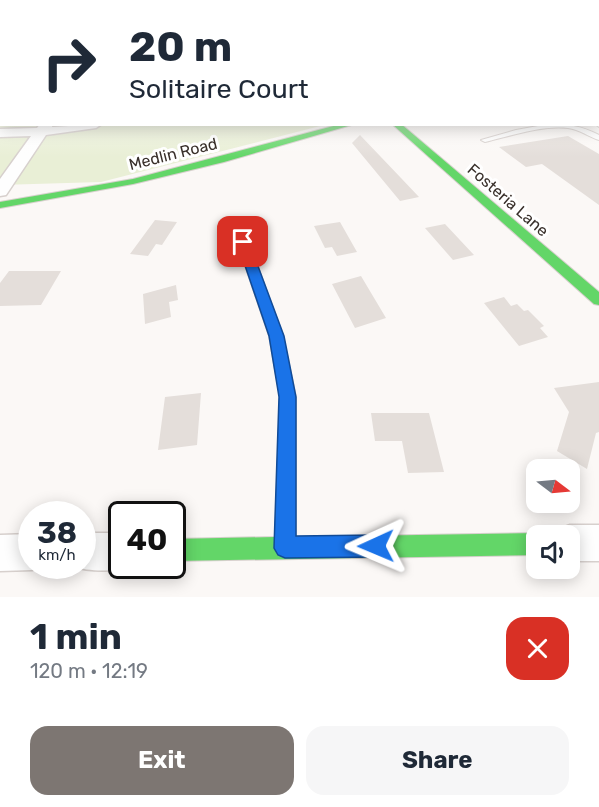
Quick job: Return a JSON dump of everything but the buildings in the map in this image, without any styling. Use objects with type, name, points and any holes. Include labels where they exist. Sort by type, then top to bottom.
[{"type":"street","points":[[0,133],[70,126]]},
{"type":"street","name":"Medlin Road","points":[[0,205],[81,193],[163,175],[344,126]]},
{"type":"street","name":"Fosteria Lane","points":[[398,126],[599,300]]},
{"type":"street","points":[[0,191],[44,128]]},
{"type":"street","points":[[243,242],[276,336],[288,397],[285,548]]},
{"type":"street","points":[[580,543],[599,543]]},
{"type":"street","points":[[186,550],[526,544]]},
{"type":"street","points":[[0,553],[18,552]]},
{"type":"lane","points":[[485,140],[514,132],[568,126],[584,130],[599,138]]},
{"type":"green space","points":[[0,126],[320,126],[101,182],[0,185]]},
{"type":"traffic: fast","points":[[0,205],[45,199],[133,181],[221,160],[344,126]]},
{"type":"traffic: fast","points":[[398,126],[599,300]]},
{"type":"traffic: fast","points":[[243,242],[276,336],[288,397],[285,548]]},
{"type":"traffic: fast","points":[[186,550],[526,544]]},
{"type":"route","points":[[243,242],[276,336],[288,397],[285,548],[376,546]]}]
